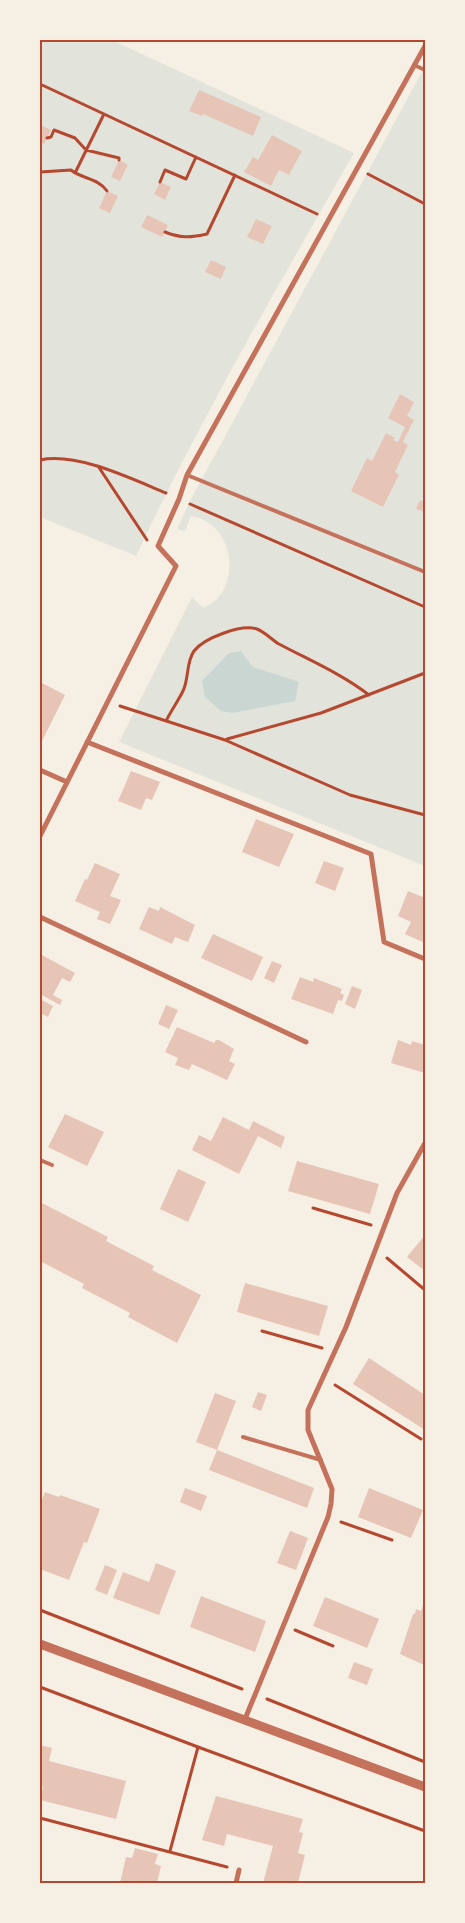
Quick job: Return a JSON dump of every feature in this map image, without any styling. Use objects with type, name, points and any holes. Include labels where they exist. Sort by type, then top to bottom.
[{"type":"street","points":[[40,836],[176,566],[158,546],[179,499],[187,475],[425,46]]},
{"type":"street","points":[[88,742],[371,854],[384,942],[425,959]]},
{"type":"street","points":[[40,770],[67,782]]},
{"type":"street","points":[[40,917],[306,1042]]},
{"type":"street","points":[[245,1719],[257,1694],[328,1517],[331,1504],[332,1488],[308,1430],[308,1410],[346,1327],[397,1193],[425,1143]]},
{"type":"street","points":[[40,1644],[425,1787]]},
{"type":"street","points":[[236,1883],[239,1870]]},
{"type":"lane","points":[[414,65],[425,70]]},
{"type":"lane","points":[[187,475],[425,572]]},
{"type":"lane","points":[[40,1160],[52,1166]]},
{"type":"lane","points":[[243,1437],[320,1460]]},
{"type":"path","points":[[40,84],[329,219]]},
{"type":"path","points":[[75,173],[104,114]]},
{"type":"path","points":[[47,138],[51,137],[54,130],[75,138],[86,150],[119,158],[119,160]]},
{"type":"path","points":[[160,182],[166,170],[186,179],[196,157]]},
{"type":"path","points":[[357,168],[425,204]]},
{"type":"path","points":[[40,172],[71,170],[97,182],[107,191]]},
{"type":"path","points":[[165,232],[177,237],[190,238],[206,234],[235,175]]},
{"type":"path","points":[[40,460],[50,458],[98,465],[425,607]]},
{"type":"path","points":[[98,465],[146,540],[158,546]]},
{"type":"path","points":[[166,721],[183,690],[190,659],[194,651],[203,642],[215,636],[246,628],[257,629],[276,642],[356,685],[369,695]]},
{"type":"path","points":[[225,740],[321,714],[425,673]]},
{"type":"path","points":[[107,702],[225,740],[350,795],[425,815]]},
{"type":"path","points":[[313,1208],[384,1228]]},
{"type":"path","points":[[376,1249],[425,1290]]},
{"type":"path","points":[[262,1331],[335,1352]]},
{"type":"path","points":[[320,1384],[332,1384],[421,1439]]},
{"type":"path","points":[[328,1517],[392,1540]]},
{"type":"path","points":[[40,1610],[257,1694],[425,1762]]},
{"type":"path","points":[[284,1625],[333,1646]]},
{"type":"path","points":[[40,1687],[198,1748],[425,1831]]},
{"type":"path","points":[[170,1852],[198,1748]]},
{"type":"path","points":[[40,1818],[239,1870]]},
{"type":"shaded area","points":[[40,40],[112,40],[354,153],[214,403],[136,556],[40,517]]},
{"type":"shaded area","points":[[425,66],[425,866],[119,742],[192,597],[203,608],[216,600],[224,589],[228,576],[230,563],[227,550],[215,528],[204,520],[191,516],[185,531],[177,529],[191,499]],"holes":[[[241,651],[253,667],[299,683],[232,713]]]},
{"type":"shaded area","points":[[241,651],[253,667],[299,682],[295,701],[232,713],[221,711],[205,697],[202,681],[229,653]]},
{"type":"building","points":[[199,90],[261,117],[253,136],[203,114],[202,116],[189,111]]},
{"type":"building","points":[[40,125],[51,130],[44,144],[40,142]]},
{"type":"building","points":[[272,135],[302,151],[289,175],[279,170],[271,186],[244,172],[253,157],[258,160]]},
{"type":"building","points":[[119,160],[128,165],[120,181],[111,177]]},
{"type":"building","points":[[160,182],[171,187],[165,200],[154,194]]},
{"type":"building","points":[[107,191],[118,196],[110,213],[99,208]]},
{"type":"building","points":[[147,215],[168,225],[162,237],[141,227]]},
{"type":"building","points":[[256,219],[272,226],[263,244],[247,237]]},
{"type":"building","points":[[211,260],[226,267],[221,279],[205,272]]},
{"type":"building","points":[[400,394],[414,402],[407,416],[414,420],[403,442],[408,445],[395,472],[399,475],[383,507],[351,491],[367,458],[372,461],[386,433],[398,442],[405,427],[388,418]]},
{"type":"building","points":[[420,500],[425,502],[425,512],[416,509]]},
{"type":"building","points":[[40,682],[65,695],[40,745]]},
{"type":"building","points":[[131,771],[160,782],[152,800],[146,798],[141,810],[118,801]]},
{"type":"building","points":[[256,819],[294,834],[279,867],[242,852]]},
{"type":"building","points":[[324,861],[344,868],[335,891],[315,883]]},
{"type":"building","points":[[95,863],[120,874],[110,896],[121,900],[110,924],[97,919],[100,912],[75,901]]},
{"type":"building","points":[[408,891],[425,898],[425,943],[405,934],[411,922],[398,916]]},
{"type":"building","points":[[149,907],[159,911],[160,907],[195,925],[188,942],[175,937],[172,944],[139,929]]},
{"type":"building","points":[[213,934],[263,957],[252,981],[201,958]]},
{"type":"building","points":[[40,954],[75,973],[70,982],[62,978],[53,995],[62,1000],[60,1005],[40,994]]},
{"type":"building","points":[[272,961],[282,965],[274,983],[264,978]]},
{"type":"building","points":[[300,977],[313,982],[314,978],[342,989],[340,993],[344,995],[342,1001],[338,1000],[333,1014],[291,999]]},
{"type":"building","points":[[352,986],[362,990],[355,1009],[345,1004]]},
{"type":"building","points":[[40,999],[53,1006],[48,1017],[40,1013]]},
{"type":"building","points":[[166,1005],[178,1010],[169,1029],[158,1024]]},
{"type":"building","points":[[177,1027],[214,1043],[216,1040],[219,1040],[234,1049],[229,1061],[235,1064],[227,1080],[192,1064],[189,1070],[175,1065],[178,1058],[165,1052]]},
{"type":"building","points":[[398,1040],[411,1045],[412,1041],[425,1045],[425,1073],[391,1063]]},
{"type":"building","points":[[65,1114],[104,1132],[87,1166],[48,1147]]},
{"type":"building","points":[[223,1117],[249,1130],[253,1121],[285,1137],[281,1148],[258,1136],[239,1174],[192,1150],[199,1135],[211,1141]]},
{"type":"building","points":[[297,1161],[379,1184],[370,1214],[288,1191]]},
{"type":"building","points":[[178,1169],[206,1182],[188,1222],[160,1209]]},
{"type":"building","points":[[40,1202],[108,1237],[106,1241],[154,1266],[152,1270],[201,1295],[177,1343],[128,1317],[130,1313],[82,1288],[84,1284],[40,1261]]},
{"type":"building","points":[[425,1235],[425,1271],[407,1257]]},
{"type":"building","points":[[245,1283],[328,1306],[319,1336],[237,1312]]},
{"type":"building","points":[[369,1358],[425,1395],[425,1430],[353,1384]]},
{"type":"building","points":[[258,1392],[267,1395],[261,1411],[252,1407]]},
{"type":"building","points":[[215,1393],[236,1401],[217,1450],[196,1442]]},
{"type":"building","points":[[217,1450],[314,1488],[307,1508],[209,1470]]},
{"type":"building","points":[[185,1488],[207,1496],[201,1511],[180,1502]]},
{"type":"building","points":[[369,1488],[423,1510],[411,1538],[358,1517]]},
{"type":"building","points":[[45,1492],[59,1497],[60,1495],[100,1509],[87,1543],[84,1542],[69,1580],[40,1569],[40,1504]]},
{"type":"building","points":[[290,1531],[308,1538],[296,1570],[277,1563]]},
{"type":"building","points":[[156,1563],[176,1571],[159,1615],[113,1598],[123,1572],[149,1582]]},
{"type":"building","points":[[105,1565],[117,1570],[107,1595],[95,1590]]},
{"type":"building","points":[[201,1596],[266,1621],[255,1652],[190,1627]]},
{"type":"building","points":[[325,1597],[379,1619],[367,1648],[313,1626]]},
{"type":"building","points":[[425,1599],[424,1665],[400,1654],[413,1614],[415,1614],[416,1609],[421,1611]]},
{"type":"building","points":[[354,1662],[373,1669],[367,1685],[348,1678]]},
{"type":"building","points":[[40,1745],[52,1748],[49,1761],[126,1781],[116,1819],[40,1800],[43,1786],[40,1785]]},
{"type":"building","points":[[216,1796],[303,1819],[299,1832],[303,1833],[298,1853],[305,1855],[298,1883],[263,1883],[273,1846],[227,1834],[224,1846],[202,1840]]},
{"type":"building","points":[[135,1848],[158,1854],[155,1864],[161,1866],[157,1883],[120,1883],[126,1857],[132,1858]]}]
